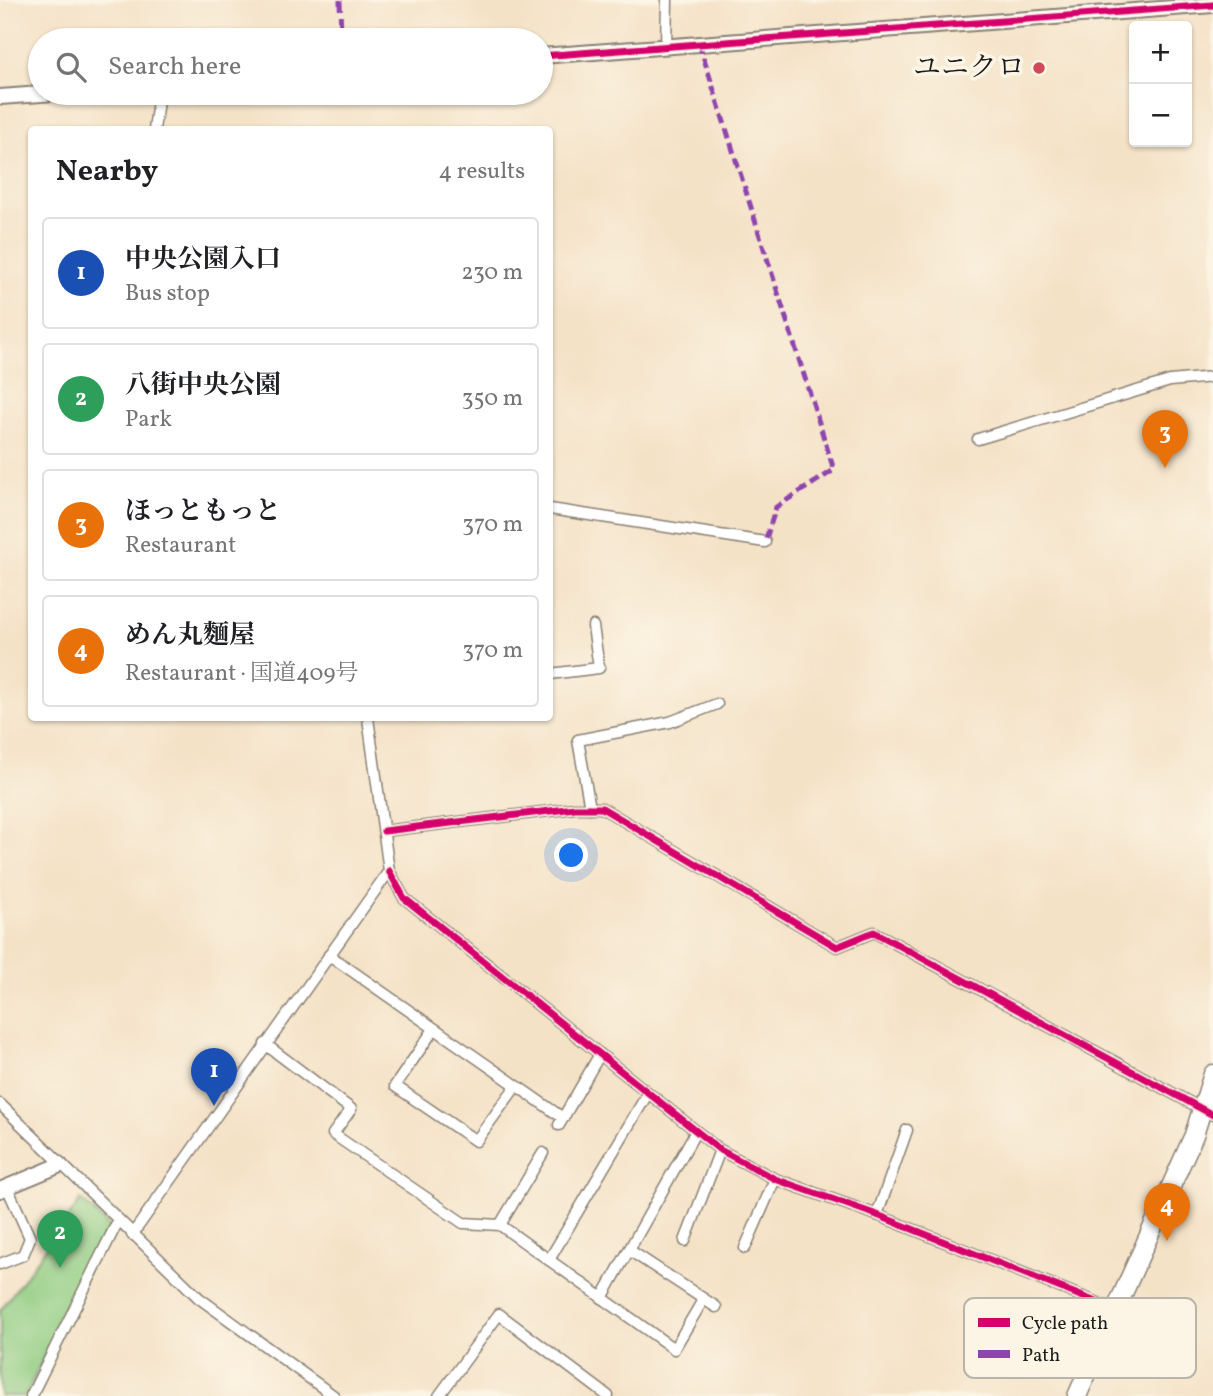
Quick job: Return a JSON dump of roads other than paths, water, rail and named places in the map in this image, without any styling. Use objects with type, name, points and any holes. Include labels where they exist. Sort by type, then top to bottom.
[{"type":"highway","points":[[1122,1298],[1208,1113],[1213,1074]]},
{"type":"highway","points":[[1077,1396],[1085,1378]]},
{"type":"street","points":[[666,46],[667,0]]},
{"type":"street","points":[[553,55],[1213,5]]},
{"type":"street","points":[[0,97],[28,95]]},
{"type":"street","points":[[155,126],[157,105]]},
{"type":"street","points":[[978,439],[1170,381],[1213,377]]},
{"type":"street","points":[[553,509],[765,542]]},
{"type":"street","points":[[553,674],[599,668],[593,625]]},
{"type":"street","points":[[590,808],[578,740],[670,722],[717,704]]},
{"type":"street","points":[[368,721],[389,871],[404,898],[720,1150],[775,1179],[877,1215],[1086,1298]]},
{"type":"street","points":[[384,831],[602,808],[837,947],[874,932],[1208,1113]]},
{"type":"street","points":[[132,1235],[389,871]]},
{"type":"street","points":[[329,955],[516,1086],[561,1122],[600,1054]]},
{"type":"street","points":[[434,1029],[395,1086],[476,1142],[516,1086]]},
{"type":"street","points":[[265,1044],[351,1109],[333,1135],[463,1223],[500,1225],[674,1349],[703,1300]]},
{"type":"street","points":[[549,1260],[648,1093]]},
{"type":"street","points":[[0,1104],[5,1116],[199,1298],[334,1396]]},
{"type":"street","points":[[877,1215],[907,1130]]},
{"type":"street","points":[[602,1298],[696,1131]]},
{"type":"street","points":[[685,1241],[720,1150]]},
{"type":"street","points":[[500,1225],[543,1153]]},
{"type":"street","points":[[0,1264],[23,1255],[30,1238],[3,1189],[60,1165]]},
{"type":"street","points":[[745,1248],[775,1179]]},
{"type":"street","points":[[31,1396],[117,1221]]},
{"type":"street","points":[[629,1250],[716,1307]]},
{"type":"street","points":[[439,1396],[499,1314],[608,1396]]},
{"type":"place","name":"ユニクロ","points":[[1039,68]]},
{"type":"place","name":"ほっともっと","points":[[1165,468]]},
{"type":"place","name":"中央公園入口","points":[[214,1106]]},
{"type":"place","name":"めん丸麵屋","points":[[1167,1241]]},
{"type":"place","name":"八街中央公園","points":[[60,1268]]}]
